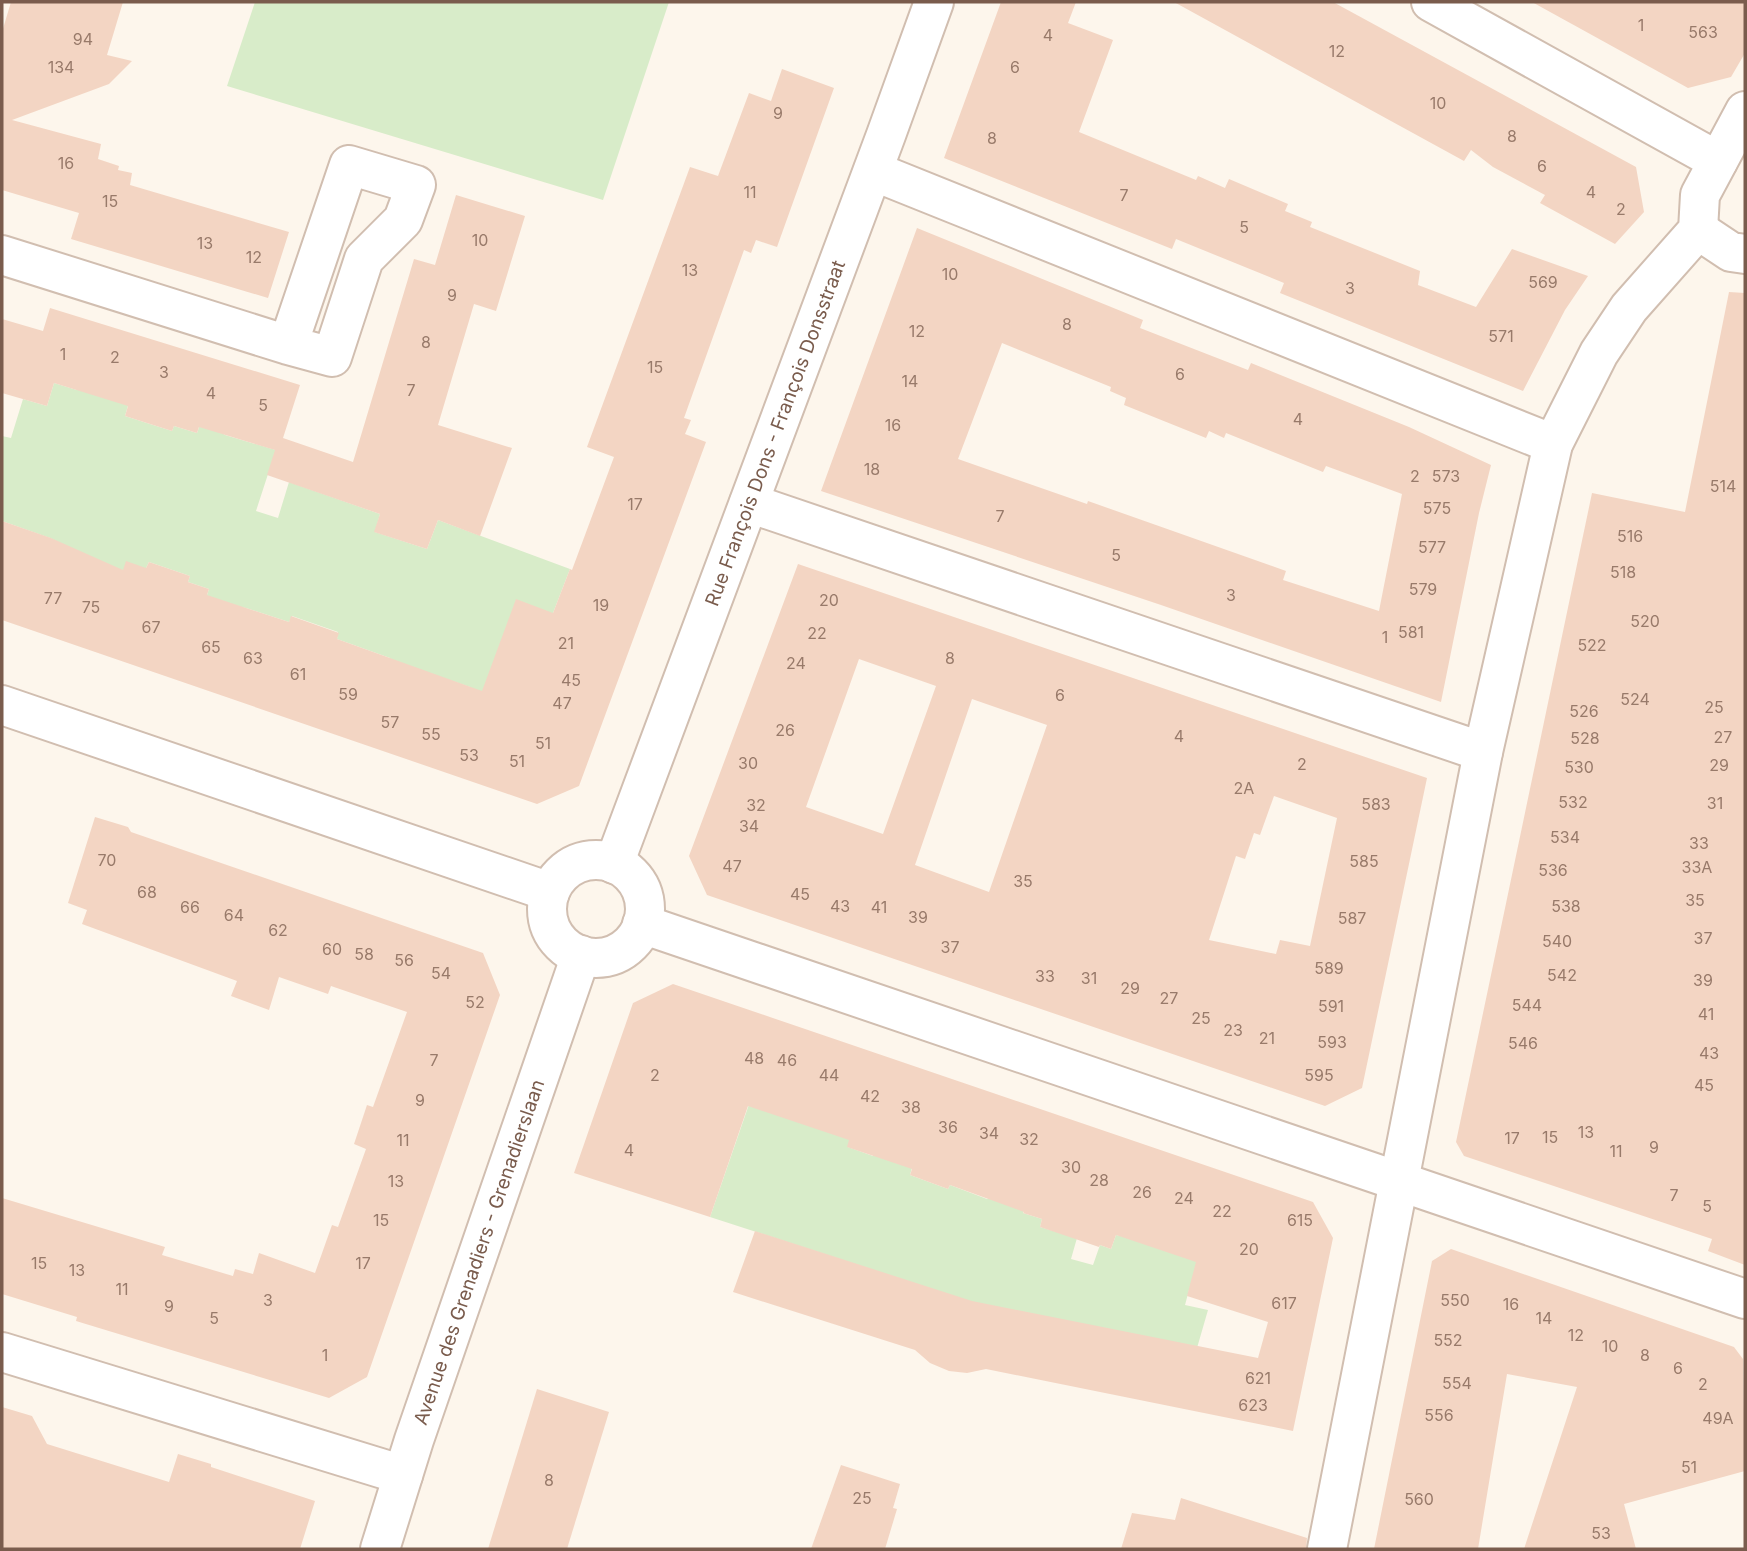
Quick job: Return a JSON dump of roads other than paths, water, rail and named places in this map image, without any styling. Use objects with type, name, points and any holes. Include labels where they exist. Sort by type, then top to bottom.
[{"type":"street","name":"Rue François Dons - François Donsstraat","points":[[614,864],[934,2]]},
{"type":"street","points":[[1430,2],[1718,161]]},
{"type":"street","points":[[1327,1549],[1483,752],[1553,443],[1599,353],[1629,308],[1698,230],[1700,195],[1745,111]]},
{"type":"street","points":[[2,255],[288,345],[332,357],[364,259],[403,220],[416,185],[349,165],[288,345]]},
{"type":"street","points":[[873,171],[1553,443]]},
{"type":"street","points":[[1698,230],[1731,252],[1745,254]]},
{"type":"street","points":[[749,503],[1483,752]]},
{"type":"street","points":[[2,705],[550,892]]},
{"type":"street","points":[[595,860],[614,864],[629,874],[640,888],[644,906],[642,924],[633,940],[618,952],[600,957],[581,955],[564,946],[552,930],[548,912],[550,892],[560,876],[576,864],[595,860]]},
{"type":"street","points":[[642,924],[1745,1299]]},
{"type":"street","name":"Avenue des Grenadiers - Grenadierslaan","points":[[380,1549],[581,955]]},
{"type":"street","points":[[2,1352],[403,1475]]}]
